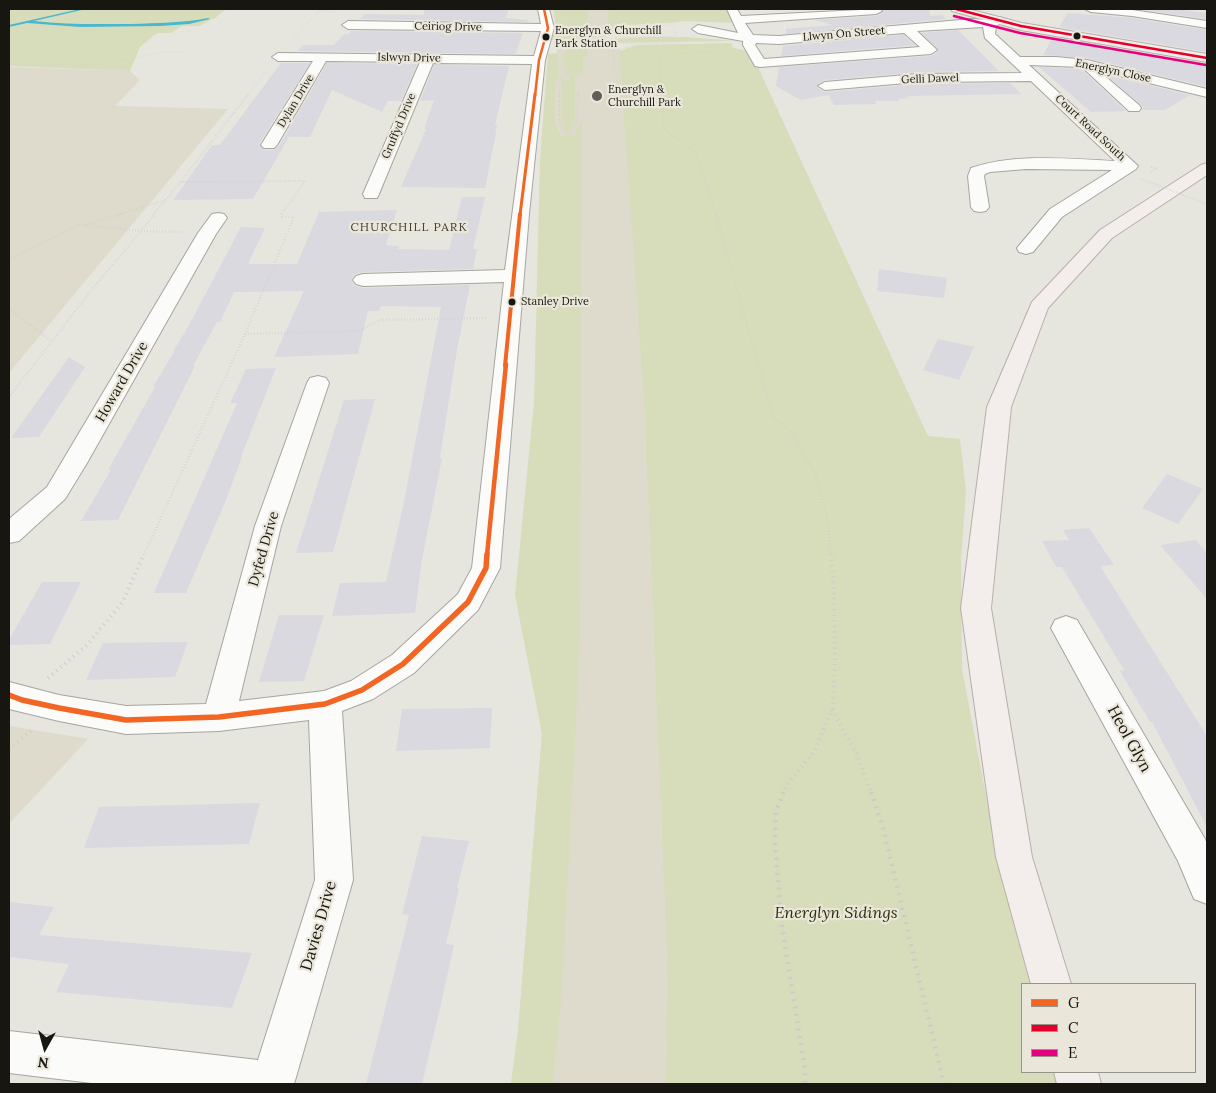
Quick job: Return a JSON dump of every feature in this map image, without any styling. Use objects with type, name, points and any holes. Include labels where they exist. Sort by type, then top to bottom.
[{"type":"main road","points":[[956,9],[996,22],[1207,58]]},
{"type":"main road","points":[[1051,983],[1014,857],[976,608],[999,407],[1039,306],[1106,234],[1207,168]]},
{"type":"street","points":[[732,9],[737,20],[750,39],[749,45],[760,63],[932,50],[912,29],[880,13],[737,20]]},
{"type":"street","points":[[818,9],[833,14],[860,33]]},
{"type":"street","points":[[1091,9],[1132,11],[1207,24]]},
{"type":"street","points":[[16,698],[85,714],[126,720],[219,717],[325,704],[362,690],[403,664],[468,602],[486,568],[514,276],[550,57],[546,19]]},
{"type":"street","name":"Ceiriog Drive","points":[[348,25],[546,19]]},
{"type":"street","name":"Llwyn On Street","points":[[698,29],[750,39],[779,40],[996,22]]},
{"type":"street","name":"Court Road South","points":[[996,22],[988,29],[989,35],[1130,166],[1056,213],[1026,248]]},
{"type":"street","name":"Islwyn Drive","points":[[278,57],[428,59],[550,57]]},
{"type":"street","name":"Dylan Drive","points":[[269,145],[322,57]]},
{"type":"street","name":"Gruffyd Drive","points":[[371,194],[428,59]]},
{"type":"street","name":"Energlyn Close","points":[[1018,60],[1087,64],[1207,93]]},
{"type":"street","points":[[1087,64],[1089,69],[1134,108]]},
{"type":"street","name":"Gelli Dawel","points":[[825,86],[918,78],[1035,77]]},
{"type":"street","points":[[980,207],[976,176],[977,171],[982,167],[1130,166]]},
{"type":"street","name":"Howard Drive","points":[[9,534],[56,493],[76,464],[212,225]]},
{"type":"street","points":[[363,280],[514,276]]},
{"type":"street","name":"Dyfed Drive","points":[[219,717],[268,526],[318,383]]},
{"type":"street","name":"Heol Glyn","points":[[1066,628],[1199,850],[1207,886]]},
{"type":"street","name":"Davies Drive","points":[[272,1084],[334,880],[325,704]]},
{"type":"street","points":[[9,1052],[272,1084]]},
{"type":"path","points":[[9,397],[181,182],[252,87],[320,9]]},
{"type":"path","points":[[609,44],[612,38],[677,36],[671,25],[618,27],[622,37]]},
{"type":"path","points":[[750,39],[721,51],[669,54],[659,58],[663,128],[696,153],[715,210],[773,417],[792,432],[816,473],[828,521],[834,591],[835,665],[832,710],[815,750],[787,785],[776,810],[775,845],[782,927],[805,1069],[805,1084]]},
{"type":"path","points":[[609,44],[688,43]]},
{"type":"path","points":[[609,44],[613,51],[614,71],[610,71]]},
{"type":"path","points":[[613,51],[632,47],[634,44]]},
{"type":"path","points":[[9,64],[106,64],[163,52],[186,52]]},
{"type":"path","points":[[550,57],[562,80]]},
{"type":"path","points":[[578,89],[577,122],[572,134],[566,134],[560,121],[558,80],[566,80],[566,75],[579,75],[579,78]]},
{"type":"path","points":[[1140,179],[1207,204]]},
{"type":"path","points":[[16,698],[87,644],[122,603],[245,334],[294,217],[280,217],[305,181],[181,182]]},
{"type":"path","points":[[83,226],[166,200]]},
{"type":"path","points":[[9,260],[79,225],[140,231],[212,225]]},
{"type":"path","points":[[9,308],[52,341]]},
{"type":"path","points":[[245,334],[359,331],[380,320],[509,318]]},
{"type":"path","points":[[832,710],[858,756],[884,827],[944,1084]]},
{"type":"shaded area","points":[[565,9],[620,9],[617,25],[618,34],[606,34],[606,43],[560,43]]},
{"type":"shaded area","points":[[619,46],[644,405],[667,964],[665,1084],[511,1084],[518,1031],[542,734],[563,159],[561,135],[555,120],[555,79],[559,79],[558,54],[555,47]]},
{"type":"shaded area","points":[[9,67],[130,71],[140,80],[115,106],[228,109],[9,373]]},
{"type":"shaded area","points":[[9,726],[88,739],[9,824]]},
{"type":"green space","points":[[9,9],[226,9],[214,19],[200,26],[182,26],[171,33],[158,33],[153,36],[140,47],[130,71],[9,66]]},
{"type":"green space","points":[[553,9],[589,9],[585,32],[587,43],[560,43],[560,40],[552,40],[555,21]]},
{"type":"green space","points":[[609,9],[729,9],[735,23],[685,21],[607,26]]},
{"type":"green space","points":[[686,37],[734,41],[611,43],[614,39]]},
{"type":"green space","name":"Energlyn Sidings","points":[[731,43],[733,45],[731,47],[750,52],[751,60],[757,65],[928,436],[960,439],[966,490],[961,560],[962,669],[1002,881],[1030,983],[1021,983],[1021,1073],[1054,1073],[1058,1084],[665,1084],[667,964],[644,405],[619,51],[637,45]]},
{"type":"green space","points":[[570,46],[587,46],[587,56],[583,56],[583,74],[564,74],[564,69],[567,66],[564,65],[564,54]]},
{"type":"green space","points":[[558,53],[559,79],[555,79],[555,120],[561,136],[574,136],[582,116],[580,643],[562,991],[553,1084],[511,1084],[518,1031],[542,734],[515,595],[534,403],[540,159],[548,54]]},
{"type":"green space","points":[[575,75],[575,121],[570,133],[567,133],[562,121],[561,80],[569,80],[569,76]]},
{"type":"building","points":[[424,9],[509,9],[505,18],[528,20],[527,22],[360,19],[365,14],[424,15]]},
{"type":"building","points":[[882,9],[929,9],[930,16],[942,15],[946,19],[786,34],[786,29],[833,25],[815,20],[876,16],[883,13]]},
{"type":"building","points":[[1137,9],[1173,9],[1207,13],[1207,19]]},
{"type":"building","points":[[1068,13],[1132,18],[1207,30],[1207,52],[1059,27]]},
{"type":"building","points":[[958,30],[999,71],[918,72],[825,80],[816,87],[825,92],[918,84],[1010,83],[1021,94],[907,96],[909,98],[898,99],[899,101],[875,101],[876,104],[834,105],[828,95],[801,100],[776,86],[779,67],[931,56],[938,52],[938,49],[921,33]]},
{"type":"building","points":[[351,31],[523,33],[516,53],[512,54],[297,51],[303,45],[334,45],[344,34],[348,34]]},
{"type":"building","points":[[903,35],[915,45],[781,56],[783,46]]},
{"type":"building","points":[[1053,37],[1207,64],[1207,85],[1204,86],[1087,58],[1043,55]]},
{"type":"building","points":[[281,63],[310,63],[259,144],[264,150],[274,150],[279,146],[327,63],[417,64],[401,101],[388,101],[382,112],[332,90],[310,137],[289,137],[253,199],[173,200],[212,145],[220,145]]},
{"type":"building","points":[[434,65],[509,66],[495,125],[497,125],[495,138],[485,188],[401,187],[426,129],[424,129],[434,100],[420,101]]},
{"type":"building","points":[[1039,67],[1081,69],[1126,111],[1091,112]]},
{"type":"building","points":[[1106,75],[1190,95],[1165,110],[1142,110],[1143,107],[1140,104]]},
{"type":"building","points":[[462,197],[485,197],[473,249],[477,249],[473,269],[363,272],[355,274],[351,280],[355,286],[363,288],[470,285],[457,350],[440,458],[442,458],[422,559],[415,613],[332,616],[340,583],[386,582],[404,502],[441,307],[381,306],[379,311],[368,311],[358,354],[274,357],[304,291],[234,292],[220,322],[217,322],[193,366],[195,366],[118,520],[81,521],[111,470],[108,470],[241,227],[265,228],[248,264],[297,264],[319,212],[397,210],[386,245],[399,246],[398,249],[449,250]]},
{"type":"building","points":[[879,269],[947,278],[944,298],[877,291]]},
{"type":"building","points":[[938,339],[974,347],[959,380],[923,370]]},
{"type":"building","points":[[69,357],[85,367],[39,437],[11,438]]},
{"type":"building","points":[[276,368],[226,500],[186,593],[154,593],[237,403],[230,403],[246,369]]},
{"type":"building","points":[[375,399],[333,552],[296,553],[344,400]]},
{"type":"building","points":[[1167,474],[1203,489],[1178,524],[1142,508]]},
{"type":"building","points":[[1089,528],[1114,565],[1100,566],[1207,736],[1207,827],[1152,722],[1150,722],[1120,671],[1124,670],[1062,567],[1056,567],[1042,541],[1069,540],[1063,530]]},
{"type":"building","points":[[1196,540],[1207,553],[1207,599],[1160,545]]},
{"type":"building","points":[[42,582],[81,582],[50,644],[9,645],[9,640]]},
{"type":"building","points":[[279,615],[324,615],[304,681],[259,682]]},
{"type":"building","points":[[188,642],[175,677],[86,680],[103,643]]},
{"type":"building","points":[[492,708],[490,748],[396,751],[402,709]]},
{"type":"building","points":[[260,803],[249,844],[84,848],[99,807]]},
{"type":"building","points":[[422,836],[469,841],[446,944],[454,945],[441,1004],[422,1084],[366,1084],[409,915],[402,914]]},
{"type":"building","points":[[9,902],[54,907],[39,935],[252,953],[232,1008],[56,992],[69,964],[9,957]]},
{"type":"waterway","points":[[9,26],[84,9]]},
{"type":"waterway","points":[[28,22],[80,25],[151,25],[180,24],[208,19]]},
{"type":"transit line","name":"G","points":[[9,695],[22,700],[59,708],[126,720],[219,717],[325,704],[362,690],[403,664],[468,602],[486,568],[520,214],[539,60],[548,28],[544,9]]},
{"type":"transit line","name":"C","points":[[956,9],[1021,26],[1207,58]]},
{"type":"transit line","name":"E","points":[[954,16],[1020,33],[1206,65]]},
{"type":"place","name":"Energlyn & Churchill Park Station","points":[[546,37]]},
{"type":"place","name":"Energlyn & Churchill Park","points":[[597,96]]},
{"type":"place","name":"Stanley Drive","points":[[512,302]]},
{"type":"district","name":"CHURCHILL PARK","points":[[409,228]]}]
